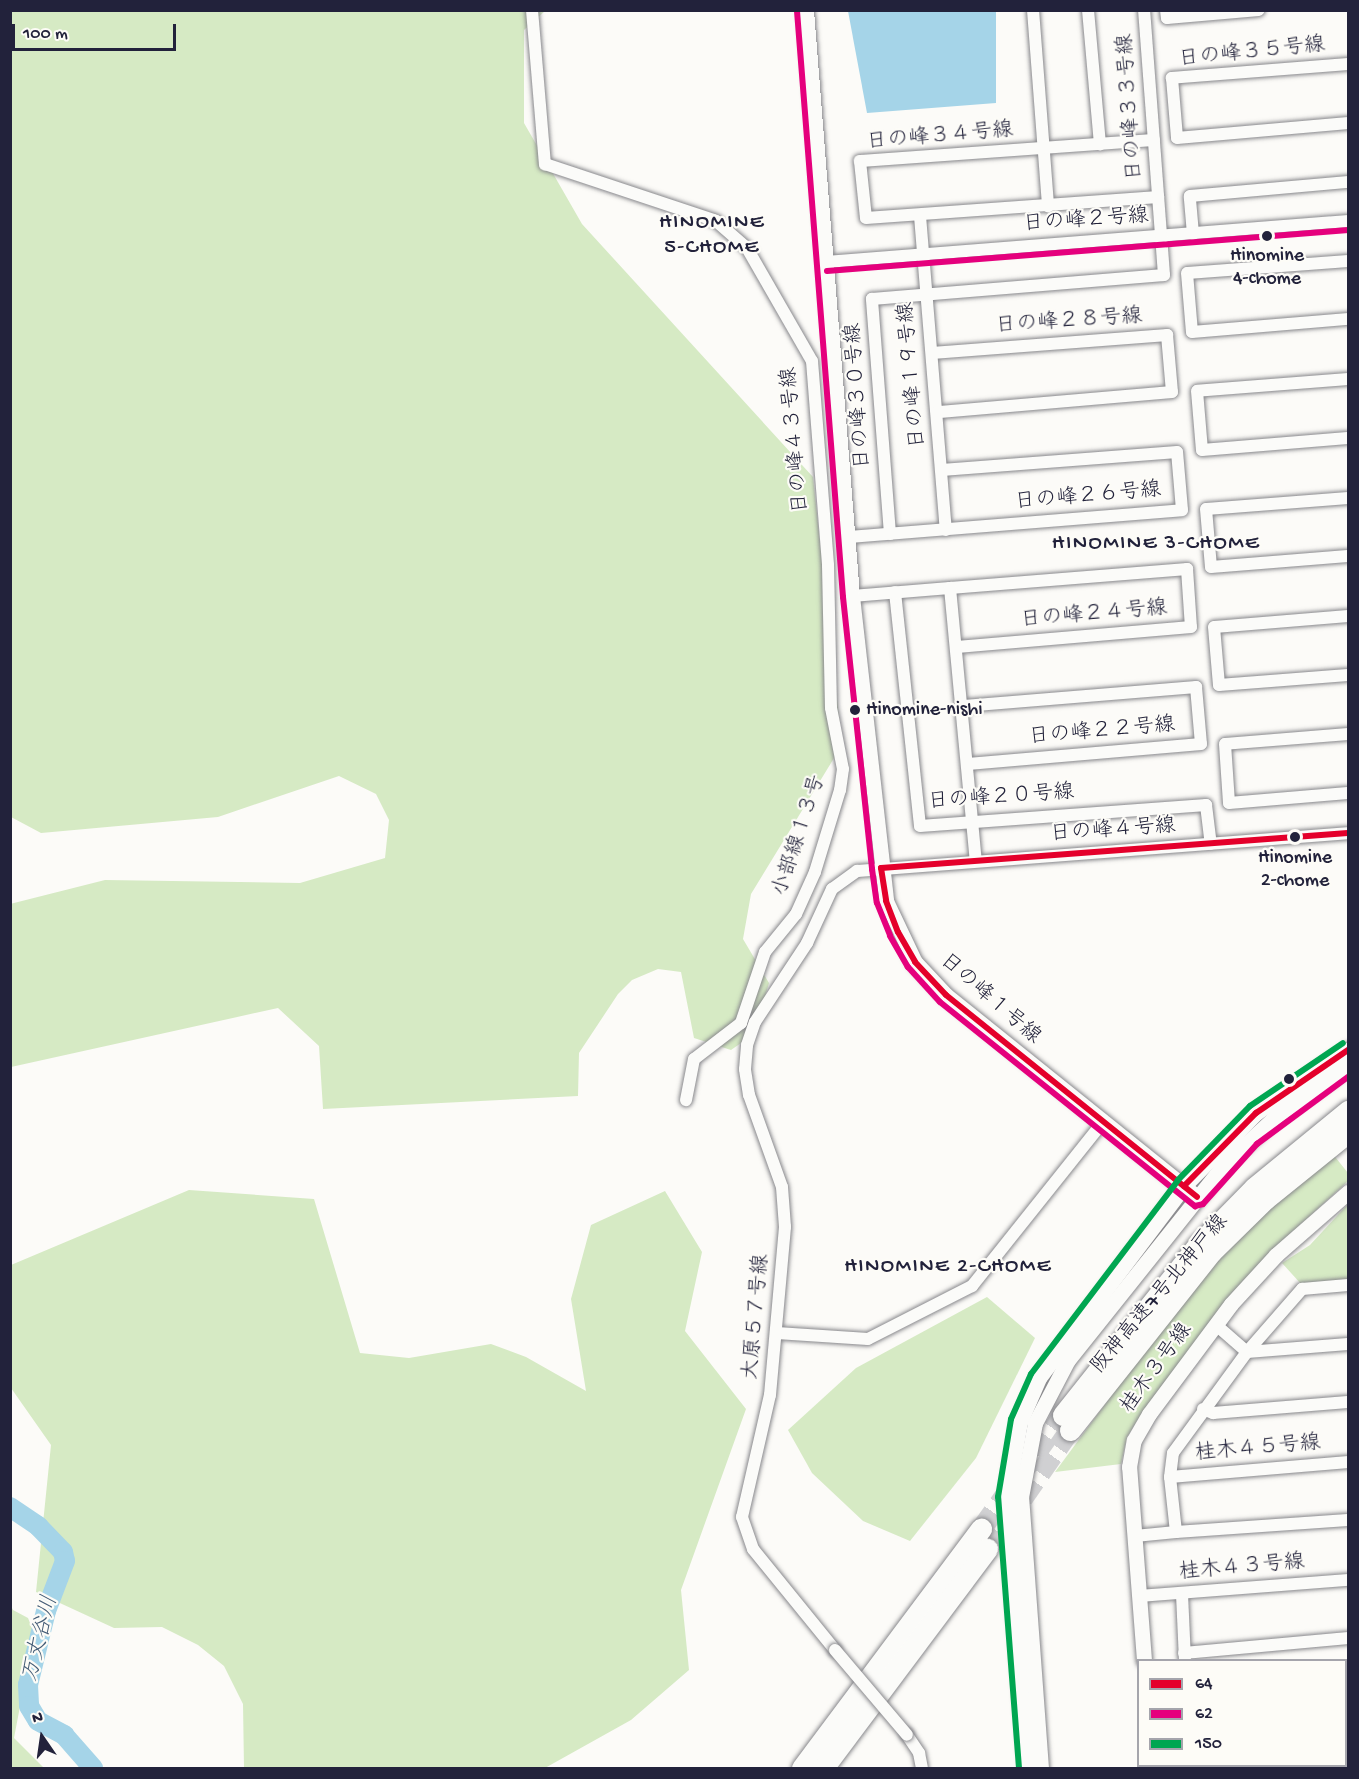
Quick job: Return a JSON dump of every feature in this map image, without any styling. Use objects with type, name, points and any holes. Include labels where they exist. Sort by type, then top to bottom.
[{"type":"highway","name":"阪神高速7号北神戸線","points":[[1348,1112],[1281,1165],[1199,1244],[1067,1423],[1211,1252],[1265,1199],[1348,1132]]},
{"type":"highway","points":[[802,1768],[984,1539],[823,1768]]},
{"type":"street","name":"日の峰４３号線","points":[[532,10],[544,164],[716,221],[747,248],[812,361],[828,565],[829,661]]},
{"type":"street","name":"日の峰１号線","points":[[806,10],[852,596],[886,901],[915,962],[946,995],[1197,1197]]},
{"type":"street","points":[[1033,10],[1048,206]]},
{"type":"street","points":[[1088,10],[1100,144]]},
{"type":"street","name":"日の峰３３号線","points":[[1144,10],[1161,236]]},
{"type":"street","points":[[1166,10],[1167,18],[1259,10]]},
{"type":"street","name":"日の峰３５号線","points":[[1348,64],[1172,78],[1177,138],[1348,123]]},
{"type":"street","name":"日の峰３４号線","points":[[1154,140],[860,161],[866,218],[920,216],[1158,197]]},
{"type":"street","points":[[1193,234],[1190,196],[1348,182]]},
{"type":"street","name":"日の峰１９号線","points":[[920,216],[946,530]]},
{"type":"street","name":"日の峰２号線","points":[[826,262],[1348,221]]},
{"type":"street","name":"日の峰３０号線","points":[[890,534],[872,299],[1164,275],[1161,236]]},
{"type":"street","points":[[1348,261],[1187,273],[1192,332],[1348,319]]},
{"type":"street","name":"日の峰２８号線","points":[[932,353],[1167,335],[1172,392],[937,412]]},
{"type":"street","points":[[1348,379],[1197,391],[1202,450],[1348,438]]},
{"type":"street","name":"日の峰２６号線","points":[[849,537],[1182,510],[1177,452],[942,470]]},
{"type":"street","points":[[1348,498],[1206,509],[1210,567],[1348,556]]},
{"type":"street","name":"日の峰２４号線","points":[[950,588],[1187,569],[1191,627],[957,647]]},
{"type":"street","points":[[852,596],[950,588],[964,706],[976,861]]},
{"type":"street","name":"日の峰２０号線","points":[[895,592],[920,826],[1206,805],[1210,844]]},
{"type":"street","points":[[1348,616],[1214,627],[1219,685],[1348,675]]},
{"type":"street","name":"小部線１３号","points":[[686,1100],[694,1059],[741,1023],[756,986],[765,952],[796,914],[815,872],[840,790],[843,769],[831,708],[829,661]]},
{"type":"street","name":"日の峰２２号線","points":[[964,706],[1196,687],[1201,744],[968,764]]},
{"type":"street","points":[[1348,734],[1225,744],[1229,803],[1348,793]]},
{"type":"street","name":"日の峰４号線","points":[[881,868],[1348,833]]},
{"type":"street","name":"大原５７号線","points":[[881,868],[857,871],[832,889],[807,943],[755,1022],[745,1069],[749,1095],[782,1187],[785,1227],[770,1395],[742,1517],[753,1549],[907,1735],[919,1753],[922,1768]]},
{"type":"street","points":[[756,986],[770,998]]},
{"type":"street","points":[[1028,1768],[1007,1497],[1020,1422],[1039,1378],[1184,1186],[1256,1113],[1348,1050]]},
{"type":"street","points":[[1041,1768],[1021,1497],[1035,1423],[1068,1360],[1197,1197],[1251,1137],[1348,1066]]},
{"type":"street","points":[[777,1333],[868,1339],[972,1286],[1103,1122]]},
{"type":"street","name":"桂木３号線","points":[[1144,1659],[1129,1467],[1134,1440],[1216,1325],[1276,1255],[1348,1192]]},
{"type":"street","points":[[1176,1532],[1170,1477],[1173,1453],[1203,1409],[1247,1352],[1302,1289],[1348,1286]]},
{"type":"street","points":[[1216,1325],[1247,1352],[1348,1344]]},
{"type":"street","points":[[1203,1409],[1213,1413],[1348,1402]]},
{"type":"street","name":"桂木４５号線","points":[[1170,1477],[1348,1462]]},
{"type":"street","points":[[1135,1536],[1348,1520]]},
{"type":"street","name":"桂木４３号線","points":[[1139,1596],[1348,1580]]},
{"type":"street","points":[[1182,1594],[1185,1657],[1348,1638]]},
{"type":"street","points":[[1195,1768],[1216,1767]]},
{"type":"green space","points":[[11,11],[545,11],[524,30],[524,123],[582,224],[813,477],[842,745],[751,894],[743,939],[769,983],[754,1034],[731,1050],[694,1038],[681,972],[658,969],[632,980],[618,994],[579,1053],[578,1096],[323,1109],[319,1046],[278,1008],[11,1067],[10,904],[105,880],[300,883],[385,858],[389,820],[376,794],[339,776],[218,817],[41,833],[11,817]]},
{"type":"green space","points":[[1332,1153],[1348,1173],[1348,1181],[1274,1249],[1147,1405],[1127,1437],[1121,1464],[1055,1472],[1182,1300],[1246,1228]]},
{"type":"green space","points":[[189,1190],[314,1199],[360,1353],[409,1358],[491,1344],[526,1357],[586,1391],[571,1299],[591,1225],[665,1191],[702,1252],[685,1331],[746,1409],[681,1590],[689,1670],[631,1720],[545,1768],[244,1768],[243,1704],[224,1666],[198,1645],[162,1627],[114,1628],[36,1592],[51,1445],[11,1388],[11,1265]]},
{"type":"green space","points":[[1348,1204],[1348,1280],[1301,1284],[1282,1263],[1310,1245]]},
{"type":"green space","points":[[987,1297],[1035,1338],[976,1458],[910,1541],[863,1521],[812,1473],[788,1430],[856,1368]]},
{"type":"green space","points":[[10,1604],[13,1610],[28,1618],[34,1633],[14,1738],[44,1768],[11,1768]]},
{"type":"water","points":[[848,11],[996,11],[996,103],[867,113]]},
{"type":"waterway","name":"万丈谷川","points":[[10,1507],[38,1526],[63,1552],[65,1561],[46,1611],[28,1685],[29,1706],[38,1721],[64,1735],[93,1768]]},
{"type":"tunnel","points":[[981,1529],[1063,1415]]},
{"type":"tunnel","points":[[987,1549],[1070,1430]]},
{"type":"transit line","name":"62","points":[[797,11],[843,597],[872,869],[877,903],[890,936],[908,967],[940,1002],[1195,1206],[1203,1204],[1257,1144],[1348,1077]]},
{"type":"transit line","name":"62","points":[[827,271],[1348,230]]},
{"type":"transit line","name":"64","points":[[881,868],[1348,833]]},
{"type":"transit line","name":"64","points":[[881,868],[886,901],[898,932],[915,962],[946,995],[1197,1197]]},
{"type":"transit line","name":"150","points":[[1019,1768],[998,1497],[1011,1419],[1031,1374],[1178,1180],[1250,1106],[1343,1043]]},
{"type":"transit line","name":"64","points":[[1184,1186],[1256,1113],[1348,1050]]},
{"type":"place","name":"Hinomine 4-chome","points":[[1267,236]]},
{"type":"place","name":"Hinomine-nishi","points":[[855,710]]},
{"type":"place","name":"Hinomine 2-chome","points":[[1295,837]]},
{"type":"district","name":"HINOMINE 5-CHOME","points":[[712,236]]},
{"type":"district","name":"HINOMINE 3-CHOME","points":[[1156,545]]},
{"type":"district","name":"HINOMINE 2-CHOME","points":[[948,1268]]}]
